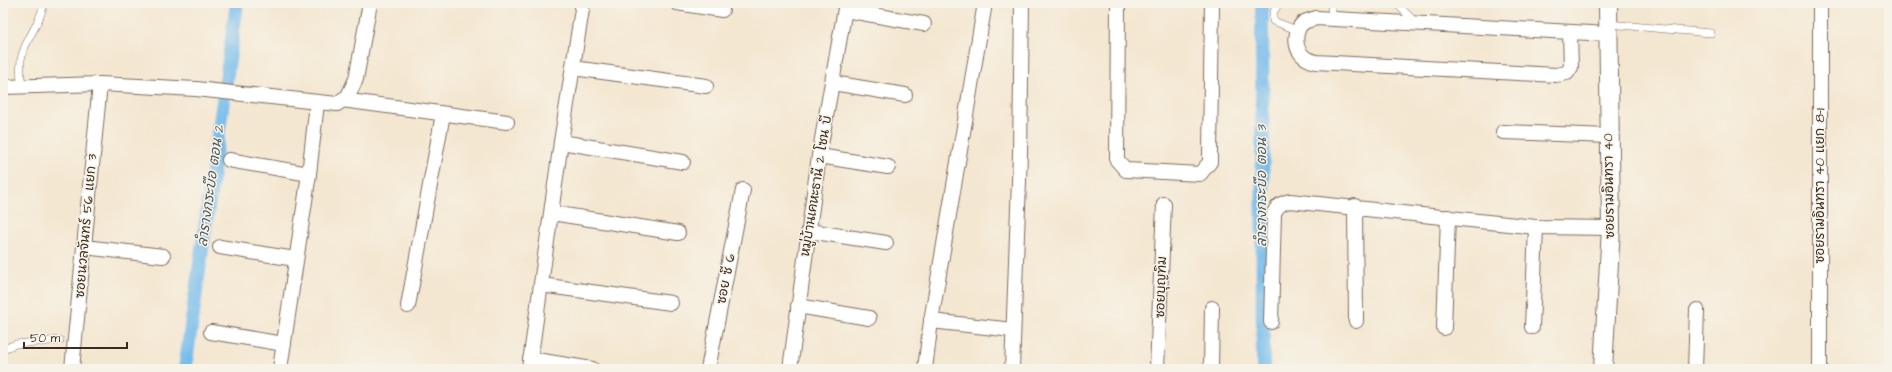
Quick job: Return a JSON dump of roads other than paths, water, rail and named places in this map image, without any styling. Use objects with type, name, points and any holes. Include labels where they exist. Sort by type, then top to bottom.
[{"type":"street","points":[[3,87],[100,84],[224,92],[337,104],[348,96],[356,78],[370,3]]},
{"type":"street","points":[[583,3],[561,142],[530,364],[592,369]]},
{"type":"street","points":[[677,3],[722,10]]},
{"type":"street","points":[[925,369],[931,321],[985,3]]},
{"type":"street","points":[[1012,369],[1020,154],[1022,3]]},
{"type":"street","points":[[1118,3],[1117,160],[1126,170],[1200,174],[1210,162],[1212,3]]},
{"type":"street","name":"ซอยรามอินทรา 40","points":[[1603,369],[1611,228],[1608,136],[1608,3]]},
{"type":"street","name":"ซอยรามอินทรา 40 แยก 8-1","points":[[1820,3],[1820,369]]},
{"type":"street","points":[[846,6],[924,24]]},
{"type":"street","name":"หมู่บ้านเคหะธานี 2 โซน บี","points":[[790,369],[819,156],[846,6]]},
{"type":"street","points":[[1570,33],[1571,67],[1567,72],[1556,75],[1316,62],[1308,60],[1297,48],[1298,30],[1303,23],[1316,18],[1570,33],[1608,29]]},
{"type":"street","points":[[573,68],[706,86]]},
{"type":"street","points":[[833,83],[905,95]]},
{"type":"street","name":"ซอยนวลจันทร์ 56 แยก 3","points":[[72,369],[100,84]]},
{"type":"street","points":[[342,100],[507,122]]},
{"type":"street","points":[[280,369],[295,259],[309,174],[317,103]]},
{"type":"street","points":[[408,306],[443,114]]},
{"type":"street","points":[[1503,132],[1608,136]]},
{"type":"street","points":[[561,142],[683,162]]},
{"type":"street","points":[[819,156],[888,167]]},
{"type":"street","points":[[229,160],[309,174]]},
{"type":"street","name":"ซอย ซี 6","points":[[708,369],[743,190]]},
{"type":"street","points":[[1271,322],[1274,213],[1280,204],[1290,201],[1355,206],[1536,227],[1611,228]]},
{"type":"street","name":"ซอยบุญทิม","points":[[1157,369],[1164,204]]},
{"type":"street","points":[[1355,206],[1356,322]]},
{"type":"street","points":[[552,213],[678,233]]},
{"type":"street","points":[[1444,328],[1448,217]]},
{"type":"street","points":[[1532,327],[1536,227]]},
{"type":"street","points":[[809,231],[886,243]]},
{"type":"street","points":[[84,247],[163,256]]},
{"type":"street","points":[[220,247],[295,259]]},
{"type":"street","points":[[541,285],[671,303]]},
{"type":"street","points":[[798,306],[869,318]]},
{"type":"street","points":[[1211,369],[1212,308]]},
{"type":"street","points":[[1695,369],[1697,310]]},
{"type":"street","points":[[931,321],[1013,330]]},
{"type":"street","points":[[211,332],[284,344]]},
{"type":"lane","points":[[21,87],[22,56],[44,3]]},
{"type":"lane","points":[[1279,3],[1273,13],[1273,21],[1298,30]]},
{"type":"lane","points":[[1331,3],[1332,19]]},
{"type":"lane","points":[[1396,3],[1416,23]]},
{"type":"lane","points":[[1608,29],[1711,33]]},
{"type":"lane","points":[[3,350],[16,344],[60,340]]},
{"type":"waterway","name":"ลำรางกระบือ ตอน 2","points":[[185,369],[237,3]]},
{"type":"waterway","name":"ลำรางกระบือ ตอน 3","points":[[1262,3],[1263,369]]}]
